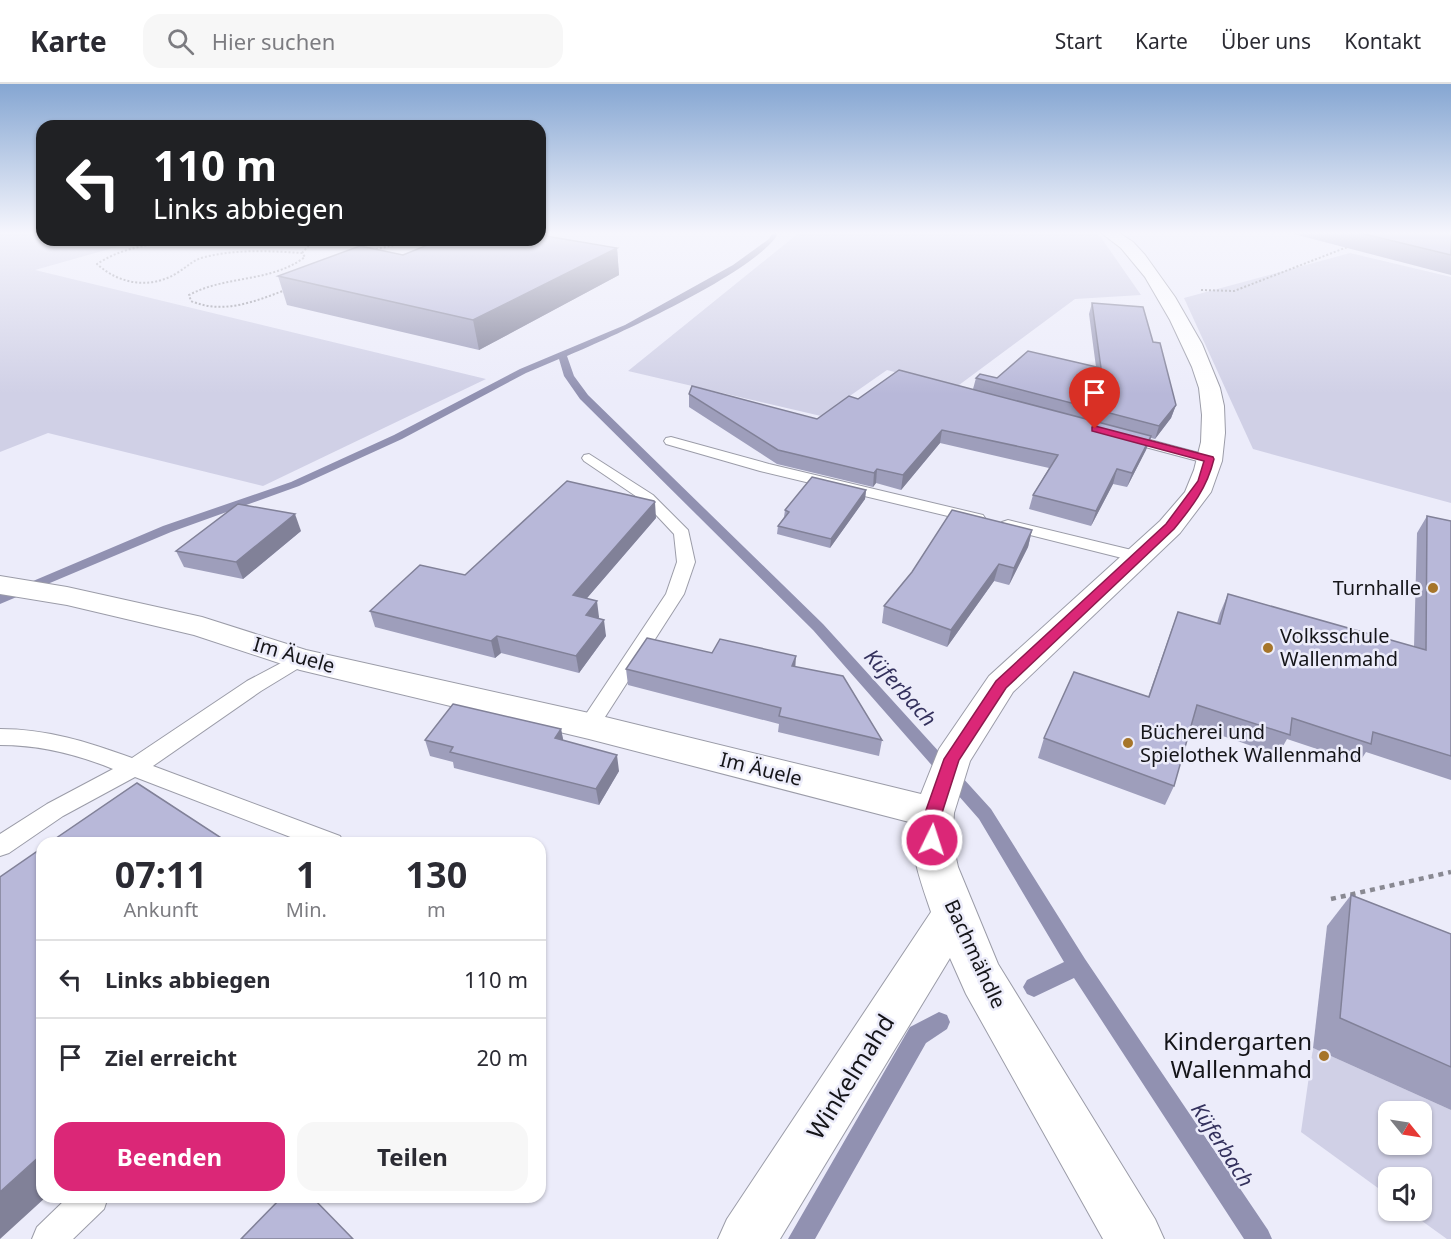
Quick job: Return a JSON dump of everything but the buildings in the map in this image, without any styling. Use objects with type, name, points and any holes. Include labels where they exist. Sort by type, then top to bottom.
[{"type":"street","points":[[942,789],[1001,684],[1170,527],[1190,503],[1204,481],[1209,459],[1213,406],[1207,376],[1158,286]]},
{"type":"street","name":"Im Äuele","points":[[2,586],[67,596],[202,627],[300,659],[589,726],[942,789]]},
{"type":"street","name":"Bachmähdle","points":[[942,789],[932,840],[937,867],[954,914],[982,979],[1135,1239]]},
{"type":"street","name":"Winkelmahd","points":[[747,1239],[954,914]]},
{"type":"lane","points":[[1106,432],[1209,459]]},
{"type":"lane","points":[[671,441],[765,468],[1138,557]]},
{"type":"lane","points":[[589,458],[648,498],[682,532],[686,562],[675,594],[589,726]]},
{"type":"lane","points":[[0,846],[55,810],[135,767],[254,686],[300,659]]},
{"type":"lane","points":[[0,737],[24,737],[79,747],[316,837]]},
{"type":"lane","points":[[49,1239],[86,1203]]},
{"type":"path","points":[[204,286],[189,295],[190,301],[200,306],[222,307],[248,304],[289,289]]},
{"type":"path","points":[[1161,290],[1234,291],[1247,286]]},
{"type":"path","points":[[1330,899],[1451,872]]},
{"type":"shaded area","points":[[0,286],[101,286],[486,379],[263,486],[48,433],[0,452]]},
{"type":"shaded area","points":[[733,286],[1135,286],[1141,295],[1075,299],[955,388],[887,370],[821,416],[628,371]]},
{"type":"shaded area","points":[[1229,286],[1451,286],[1451,503],[1253,449],[1184,298]]},
{"type":"shaded area","points":[[1313,1048],[1431,1101],[1378,1101],[1378,1155],[1432,1155],[1432,1101],[1451,1110],[1451,1239],[1447,1239],[1422,1221],[1432,1221],[1432,1167],[1378,1167],[1378,1188],[1301,1132]]},
{"type":"waterway","points":[[0,600],[167,529],[295,484],[398,437],[523,371],[628,327],[702,286]]},
{"type":"waterway","name":"Küferbach","points":[[562,355],[569,376],[584,397],[818,627],[985,814],[1078,966]]},
{"type":"waterway","points":[[1034,987],[1078,966]]},
{"type":"waterway","name":"Küferbach","points":[[1078,966],[1259,1239]]},
{"type":"waterway","points":[[801,1239],[918,1035],[939,1022]]},
{"type":"place","name":"Turnhalle","points":[[1433,588]]},
{"type":"place","name":"Volksschule Wallenmahd","points":[[1268,648]]},
{"type":"place","name":"Bücherei und Spielothek Wallenmahd","points":[[1128,743]]},
{"type":"place","name":"Kindergarten Wallenmahd","points":[[1324,1056]]},
{"type":"route","points":[[932,840],[934,813],[952,759],[1001,684],[1170,527],[1190,503],[1204,481],[1209,459],[1095,429]]}]
